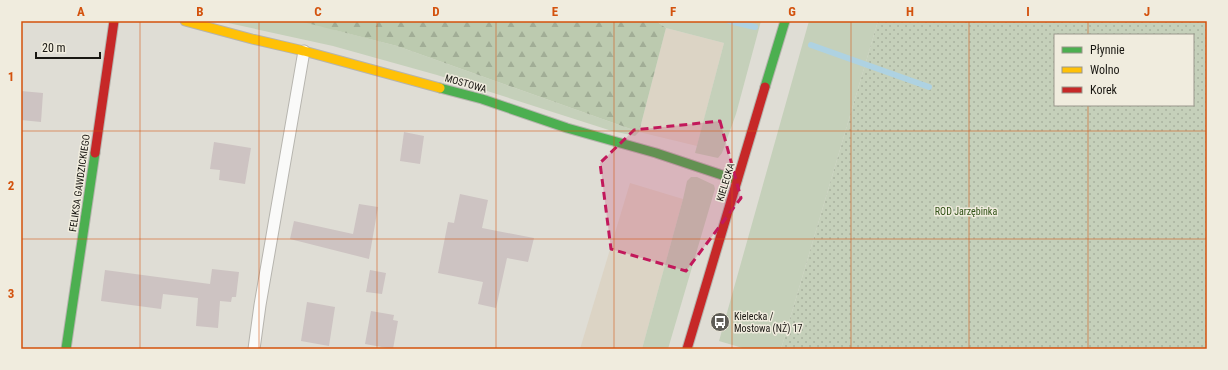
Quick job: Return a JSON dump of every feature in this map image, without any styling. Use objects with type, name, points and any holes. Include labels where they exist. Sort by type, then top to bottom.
[{"type":"street","name":"FELIKSA GAWDZICKIEGO","points":[[66,349],[114,21]]},
{"type":"street","name":"MOSTOWA","points":[[185,21],[304,51],[482,99],[567,128],[656,153],[737,180]]},
{"type":"street","name":"KIELECKA","points":[[687,349],[785,21]]},
{"type":"lane","points":[[254,349],[260,305],[304,51]]},
{"type":"highlighted area","points":[[720,121],[741,198],[686,271],[611,249],[600,163],[634,130]]},
{"type":"shaded area","points":[[666,28],[724,43],[697,146],[639,132]]},
{"type":"shaded area","points":[[630,183],[683,199],[642,349],[580,349]]},
{"type":"green space","points":[[219,21],[336,21],[335,30],[397,46],[639,132],[635,136],[612,131],[437,75],[333,46]]},
{"type":"green space","points":[[299,21],[656,21],[666,28],[639,132],[397,46]]},
{"type":"green space","points":[[656,21],[761,21],[736,114],[722,153],[718,158],[695,153],[724,43],[666,28]]},
{"type":"green space","points":[[809,21],[878,21],[781,349],[746,349],[719,341]]},
{"type":"green space","name":"ROD Jarzębinka","points":[[878,21],[1207,21],[1207,349],[781,349]]},
{"type":"green space","points":[[691,177],[697,177],[714,185],[715,189],[668,349],[642,349],[687,181]]},
{"type":"building","points":[[21,91],[43,93],[41,122],[21,120]]},
{"type":"building","points":[[404,132],[424,136],[420,164],[400,161]]},
{"type":"building","points":[[214,142],[251,148],[245,184],[219,180],[220,170],[210,169]]},
{"type":"building","points":[[460,194],[488,200],[482,228],[534,238],[528,262],[507,258],[496,308],[478,304],[483,282],[438,273],[448,222],[454,223]]},
{"type":"building","points":[[359,204],[378,207],[369,259],[290,239],[294,221],[353,234]]},
{"type":"building","points":[[212,269],[239,272],[236,297],[232,297],[231,302],[220,301],[218,328],[196,326],[198,298],[163,294],[161,309],[101,301],[105,270],[210,284]]},
{"type":"building","points":[[370,270],[386,273],[382,294],[366,292]]},
{"type":"building","points":[[307,302],[335,307],[329,346],[301,341]]},
{"type":"building","points":[[371,311],[394,315],[393,320],[398,321],[393,349],[365,344]]},
{"type":"waterway","points":[[729,21],[755,27]]},
{"type":"waterway","points":[[811,45],[929,87]]},
{"type":"traffic: fast","points":[[765,87],[785,21]]},
{"type":"traffic: fast","points":[[440,88],[482,99],[567,128],[656,153],[737,180]]},
{"type":"traffic: fast","points":[[66,349],[95,153]]},
{"type":"traffic: slow","points":[[185,21],[304,51],[440,88]]},
{"type":"traffic: jam","points":[[95,153],[114,21]]},
{"type":"traffic: jam","points":[[687,349],[765,87]]},
{"type":"place","name":"Kielecka / Mostowa (NŻ) 17","points":[[720,322]]}]
